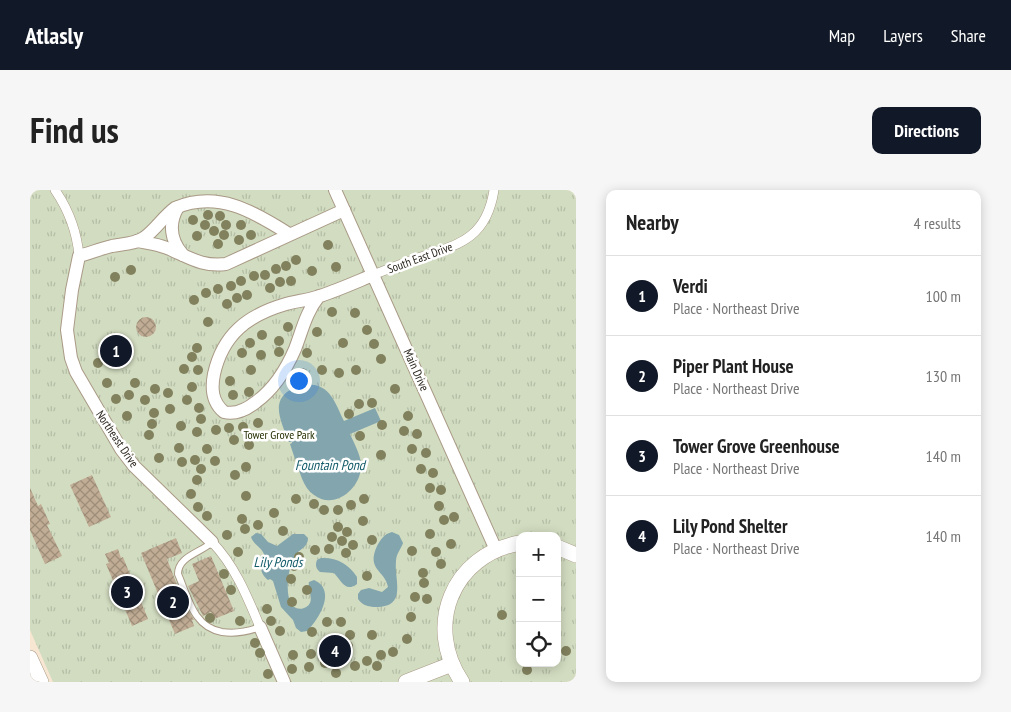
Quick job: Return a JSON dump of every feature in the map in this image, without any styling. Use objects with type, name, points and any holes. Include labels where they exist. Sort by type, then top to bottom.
[{"type":"street","name":"Northeast Drive","points":[[55,190],[74,230],[79,256],[70,298],[67,330],[71,358],[76,372],[121,449],[134,466],[220,550],[234,569],[284,682]]},
{"type":"street","name":"Main Drive","points":[[335,190],[496,550]]},
{"type":"street","name":"South East Drive","points":[[319,296],[308,313],[286,366],[272,388],[260,399],[236,413],[224,412],[216,405],[212,382],[223,351],[231,336],[242,324],[254,316],[319,296],[450,248],[472,236],[485,221],[494,190]]},
{"type":"street","points":[[79,256],[144,238],[166,216],[180,206],[189,200],[204,196],[219,197],[242,205],[290,234]]},
{"type":"street","points":[[180,206],[174,216],[171,231],[178,249],[184,256]]},
{"type":"street","points":[[137,241],[157,244],[204,264],[226,264],[344,210]]},
{"type":"street","points":[[462,682],[447,650],[445,621],[450,600],[456,587],[468,570],[496,550],[516,544]]},
{"type":"street","points":[[561,549],[576,555]]},
{"type":"street","points":[[30,658],[41,682]]},
{"type":"street","points":[[406,682],[452,664]]},
{"type":"lane","points":[[212,542],[204,550],[184,559],[178,568],[178,574],[195,614],[202,624],[220,632],[238,633],[260,627]]},
{"type":"green space","name":"Tower Grove Park","points":[[30,190],[576,190],[576,682],[53,682],[30,630]]},
{"type":"water","name":"Fountain Pond","points":[[301,385],[319,386],[325,389],[334,400],[344,421],[375,408],[381,421],[350,434],[361,463],[360,472],[353,488],[339,498],[322,499],[310,492],[302,480],[296,461],[298,458],[295,459],[290,444],[292,442],[289,442],[282,424],[279,408],[280,401],[284,395]]},
{"type":"water","points":[[392,532],[399,535],[403,543],[396,558],[396,597],[386,606],[370,607],[361,603],[358,599],[358,594],[361,590],[369,588],[382,592],[388,587],[375,565],[374,554],[380,541],[385,535]]},
{"type":"water","name":"Lily Ponds","points":[[256,533],[261,534],[268,542],[277,546],[293,534],[304,534],[308,538],[306,545],[294,558],[288,579],[288,594],[292,606],[299,609],[308,606],[310,603],[309,582],[314,580],[324,590],[324,605],[307,631],[301,632],[296,628],[293,620],[281,607],[273,581],[268,580],[262,573],[264,554],[251,537]]},
{"type":"water","name":"Lily Ponds","points":[[321,558],[337,560],[346,565],[357,577],[357,584],[349,587],[341,582],[334,573],[320,572],[316,564],[317,560]]},
{"type":"building","points":[[146,317],[153,320],[156,327],[153,334],[146,337],[139,334],[136,327],[139,320]]},
{"type":"building","points":[[92,475],[111,517],[89,527],[70,485]]},
{"type":"building","points":[[30,488],[38,506],[41,504],[50,524],[47,525],[62,556],[45,564],[30,530]]},
{"type":"building","points":[[176,538],[182,553],[167,559],[184,603],[194,620],[192,620],[194,626],[175,634],[141,553]]},
{"type":"building","points":[[118,549],[148,619],[132,626],[106,564],[109,563],[105,554]]},
{"type":"building","points":[[211,556],[234,611],[214,619],[211,612],[203,616],[188,586],[199,581],[192,564]]},
{"type":"building","points":[[340,641],[346,655],[331,661],[325,647]]},
{"type":"place","name":"Verdi","points":[[116,351]]},
{"type":"place","name":"Tower Grove Greenhouse","points":[[127,592]]},
{"type":"place","name":"Piper Plant House","points":[[173,602]]},
{"type":"place","name":"Lily Pond Shelter","points":[[335,651]]}]
